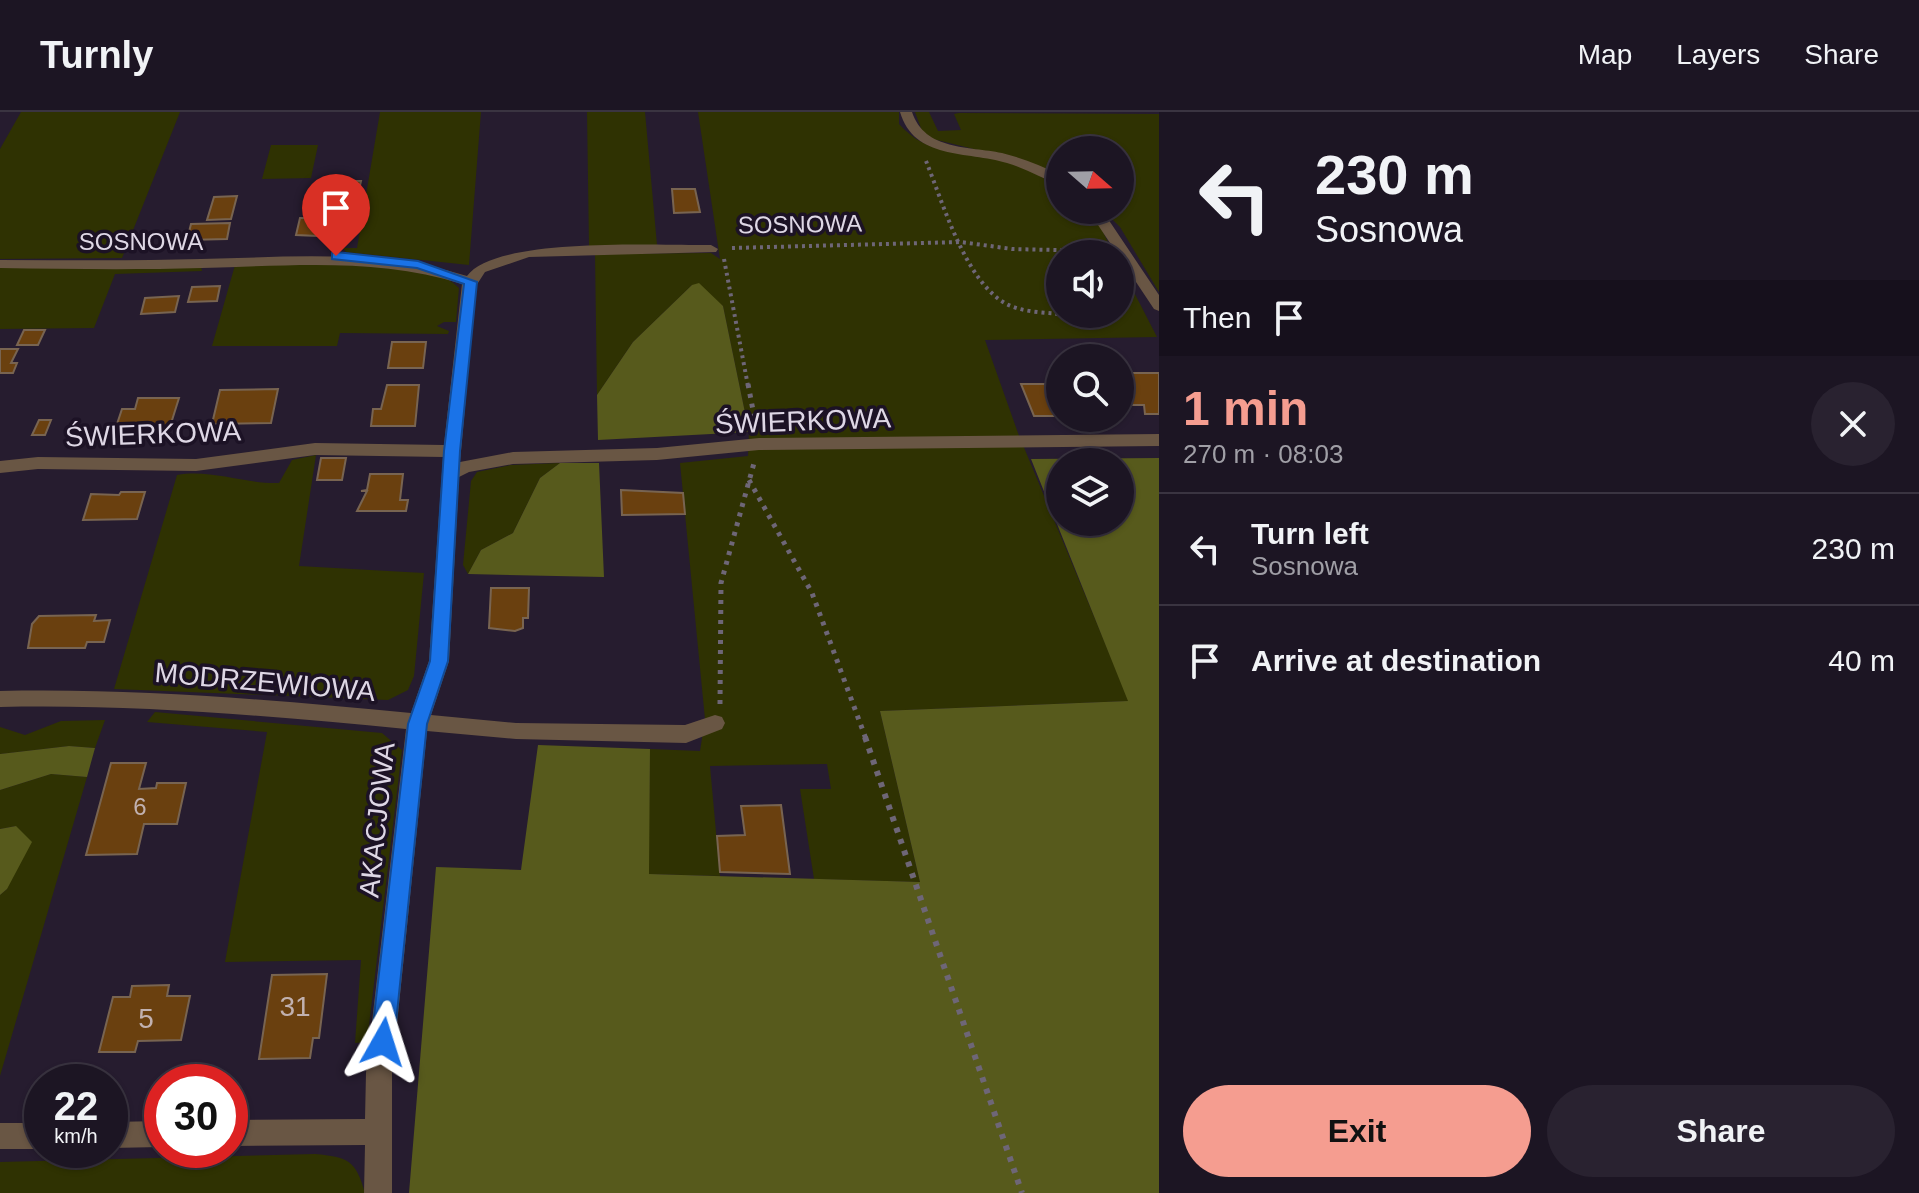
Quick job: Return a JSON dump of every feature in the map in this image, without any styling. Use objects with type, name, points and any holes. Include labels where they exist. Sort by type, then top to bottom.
[{"type":"street","points":[[906,112],[912,129],[920,137],[952,149],[1023,163],[1046,174]]},
{"type":"street","name":"SOSNOWA","points":[[0,264],[230,263],[336,256],[418,265],[475,276],[496,261],[529,253],[711,249]]},
{"type":"street","points":[[1134,267],[1159,306]]},
{"type":"street","name":"AKACJOWA","points":[[378,1193],[379,1073],[417,724],[439,661],[452,451],[475,276]]},
{"type":"street","name":"ŚWIERKOWA","points":[[451,474],[464,467],[513,458],[657,454],[759,444],[1159,440]]},
{"type":"street","name":"ŚWIERKOWA","points":[[0,467],[38,463],[196,465],[315,449],[452,451]]},
{"type":"street","name":"MODRZEWIOWA","points":[[0,699],[89,697],[226,704],[516,731],[686,734],[715,723]]},
{"type":"street","points":[[248,1133],[380,1132]]},
{"type":"street","points":[[0,1136],[24,1136]]},
{"type":"path","points":[[920,137],[921,149],[961,242],[981,277],[1001,301],[1027,311],[1046,313]]},
{"type":"path","name":"SOSNOWA","points":[[711,249],[961,242],[1012,249],[1046,250]]},
{"type":"path","points":[[711,249],[724,258],[759,444],[721,583],[722,700],[715,723]]},
{"type":"path","points":[[749,480],[812,593],[901,833],[1022,1193]]},
{"type":"green space","points":[[21,112],[180,112],[122,258],[0,259],[0,149]]},
{"type":"green space","points":[[380,112],[481,112],[469,265],[346,252],[343,248],[357,248]]},
{"type":"green space","points":[[587,112],[645,112],[657,245],[589,246]]},
{"type":"green space","points":[[698,112],[899,112],[899,124],[921,142],[1014,164],[1046,180],[1046,224],[1099,224],[1107,240],[1046,240],[1046,328],[1134,328],[1134,292],[1157,337],[985,340],[1046,501],[1046,536],[1061,536],[1129,701],[880,711],[920,882],[814,879],[800,789],[831,789],[827,764],[710,766],[720,876],[648,874],[650,749],[700,751],[705,719],[680,463],[748,456],[749,432],[723,306],[692,285],[633,342],[597,395],[595,254],[711,253],[720,259]]},
{"type":"green space","points":[[915,112],[929,112],[938,131],[961,130],[954,114],[959,113],[1159,114],[1159,292],[1134,250],[1134,240],[1128,240],[1117,224],[1134,224],[1134,136],[1046,136],[1046,171],[933,139],[922,131]]},
{"type":"green space","points":[[271,145],[318,145],[311,178],[262,179]]},
{"type":"green space","points":[[319,260],[394,265],[431,272],[447,279],[459,288],[456,322],[444,322],[437,326],[449,331],[448,334],[340,333],[337,346],[212,346],[235,265]]},
{"type":"green space","points":[[201,266],[202,271],[115,274],[94,328],[0,329],[0,267]]},
{"type":"green space","points":[[316,455],[299,566],[424,573],[414,676],[408,690],[388,700],[114,689],[177,475],[203,474],[279,483],[292,460]]},
{"type":"green space","points":[[560,463],[540,478],[513,533],[481,550],[468,574],[463,565],[471,481],[477,472],[511,465]]},
{"type":"green space","points":[[155,712],[382,733],[402,750],[367,1042],[355,1043],[361,960],[225,962],[267,732],[147,722]]},
{"type":"green space","points":[[105,720],[95,748],[69,746],[0,754],[0,727],[25,735],[61,721]]},
{"type":"green space","points":[[51,774],[87,777],[0,1076],[0,895],[7,889],[16,826],[0,829],[0,790]]},
{"type":"green space","points":[[315,1154],[343,1159],[358,1173],[365,1193],[0,1193],[0,1162],[24,1161],[24,1168],[128,1168],[128,1159],[144,1158],[144,1168],[248,1168],[248,1156]]},
{"type":"shaded area","points":[[699,283],[723,306],[749,432],[598,440],[597,395],[633,342],[692,285]]},
{"type":"shaded area","points":[[1134,458],[1159,458],[1159,1193],[409,1193],[436,867],[521,870],[538,745],[650,749],[649,874],[920,882],[880,711],[1128,701],[1062,536],[1134,536]]},
{"type":"shaded area","points":[[1031,459],[1046,459],[1046,496]]},
{"type":"shaded area","points":[[560,463],[599,463],[604,577],[468,574],[481,550],[513,533],[540,478]]},
{"type":"shaded area","points":[[69,746],[95,748],[87,777],[51,774],[0,790],[0,754]]},
{"type":"shaded area","points":[[16,826],[32,842],[7,889],[0,895],[0,829]]},
{"type":"building","points":[[326,181],[361,181],[358,194],[323,194]]},
{"type":"building","points":[[672,189],[695,189],[700,212],[674,213]]},
{"type":"building","points":[[237,196],[231,219],[207,220],[214,197]]},
{"type":"building","points":[[300,218],[332,218],[330,222],[344,222],[341,237],[296,235]]},
{"type":"building","points":[[230,223],[227,239],[187,240],[191,224]]},
{"type":"building","points":[[220,286],[217,301],[188,302],[192,287]]},
{"type":"building","points":[[179,296],[175,312],[141,314],[145,298]]},
{"type":"building","points":[[24,330],[45,330],[38,345],[17,345]]},
{"type":"building","points":[[392,342],[426,342],[423,368],[388,368]]},
{"type":"building","points":[[0,349],[18,349],[11,363],[17,363],[13,373],[0,373]]},
{"type":"building","points":[[1134,373],[1159,373],[1159,414],[1145,414],[1144,405],[1134,405]]},
{"type":"building","points":[[1021,384],[1046,384],[1046,416],[1034,416]]},
{"type":"building","points":[[387,385],[419,385],[415,426],[371,426],[373,409],[381,409]]},
{"type":"building","points":[[278,389],[271,423],[212,424],[220,390]]},
{"type":"building","points":[[138,398],[179,398],[168,433],[114,433],[122,409],[135,409]]},
{"type":"building","points":[[39,420],[51,420],[45,435],[32,435]]},
{"type":"building","points":[[321,458],[346,458],[342,480],[317,480]]},
{"type":"building","points":[[370,474],[403,474],[400,500],[408,500],[406,511],[357,511],[367,491],[361,491],[367,490]]},
{"type":"building","points":[[621,490],[683,493],[685,514],[622,515]]},
{"type":"building","points":[[121,492],[145,492],[137,519],[83,520],[91,494],[119,495]]},
{"type":"building","points":[[491,588],[529,588],[528,618],[523,618],[523,628],[515,631],[489,628]]},
{"type":"building","points":[[96,615],[94,621],[110,620],[104,642],[87,642],[85,648],[28,648],[32,624],[39,616]]},
{"type":"building","points":[[111,763],[146,763],[139,789],[156,788],[157,783],[186,783],[177,824],[144,824],[137,854],[86,855]]},
{"type":"building","points":[[781,805],[790,874],[720,872],[717,836],[745,835],[741,806]]},
{"type":"building","points":[[327,974],[319,1038],[313,1038],[310,1058],[259,1059],[272,975]]},
{"type":"building","points":[[169,985],[167,996],[190,996],[181,1040],[138,1041],[135,1052],[99,1052],[113,997],[130,997],[132,986]]},
{"type":"route","points":[[336,256],[418,265],[471,282],[468,286],[452,451],[439,661],[417,724],[383,1042]]}]
